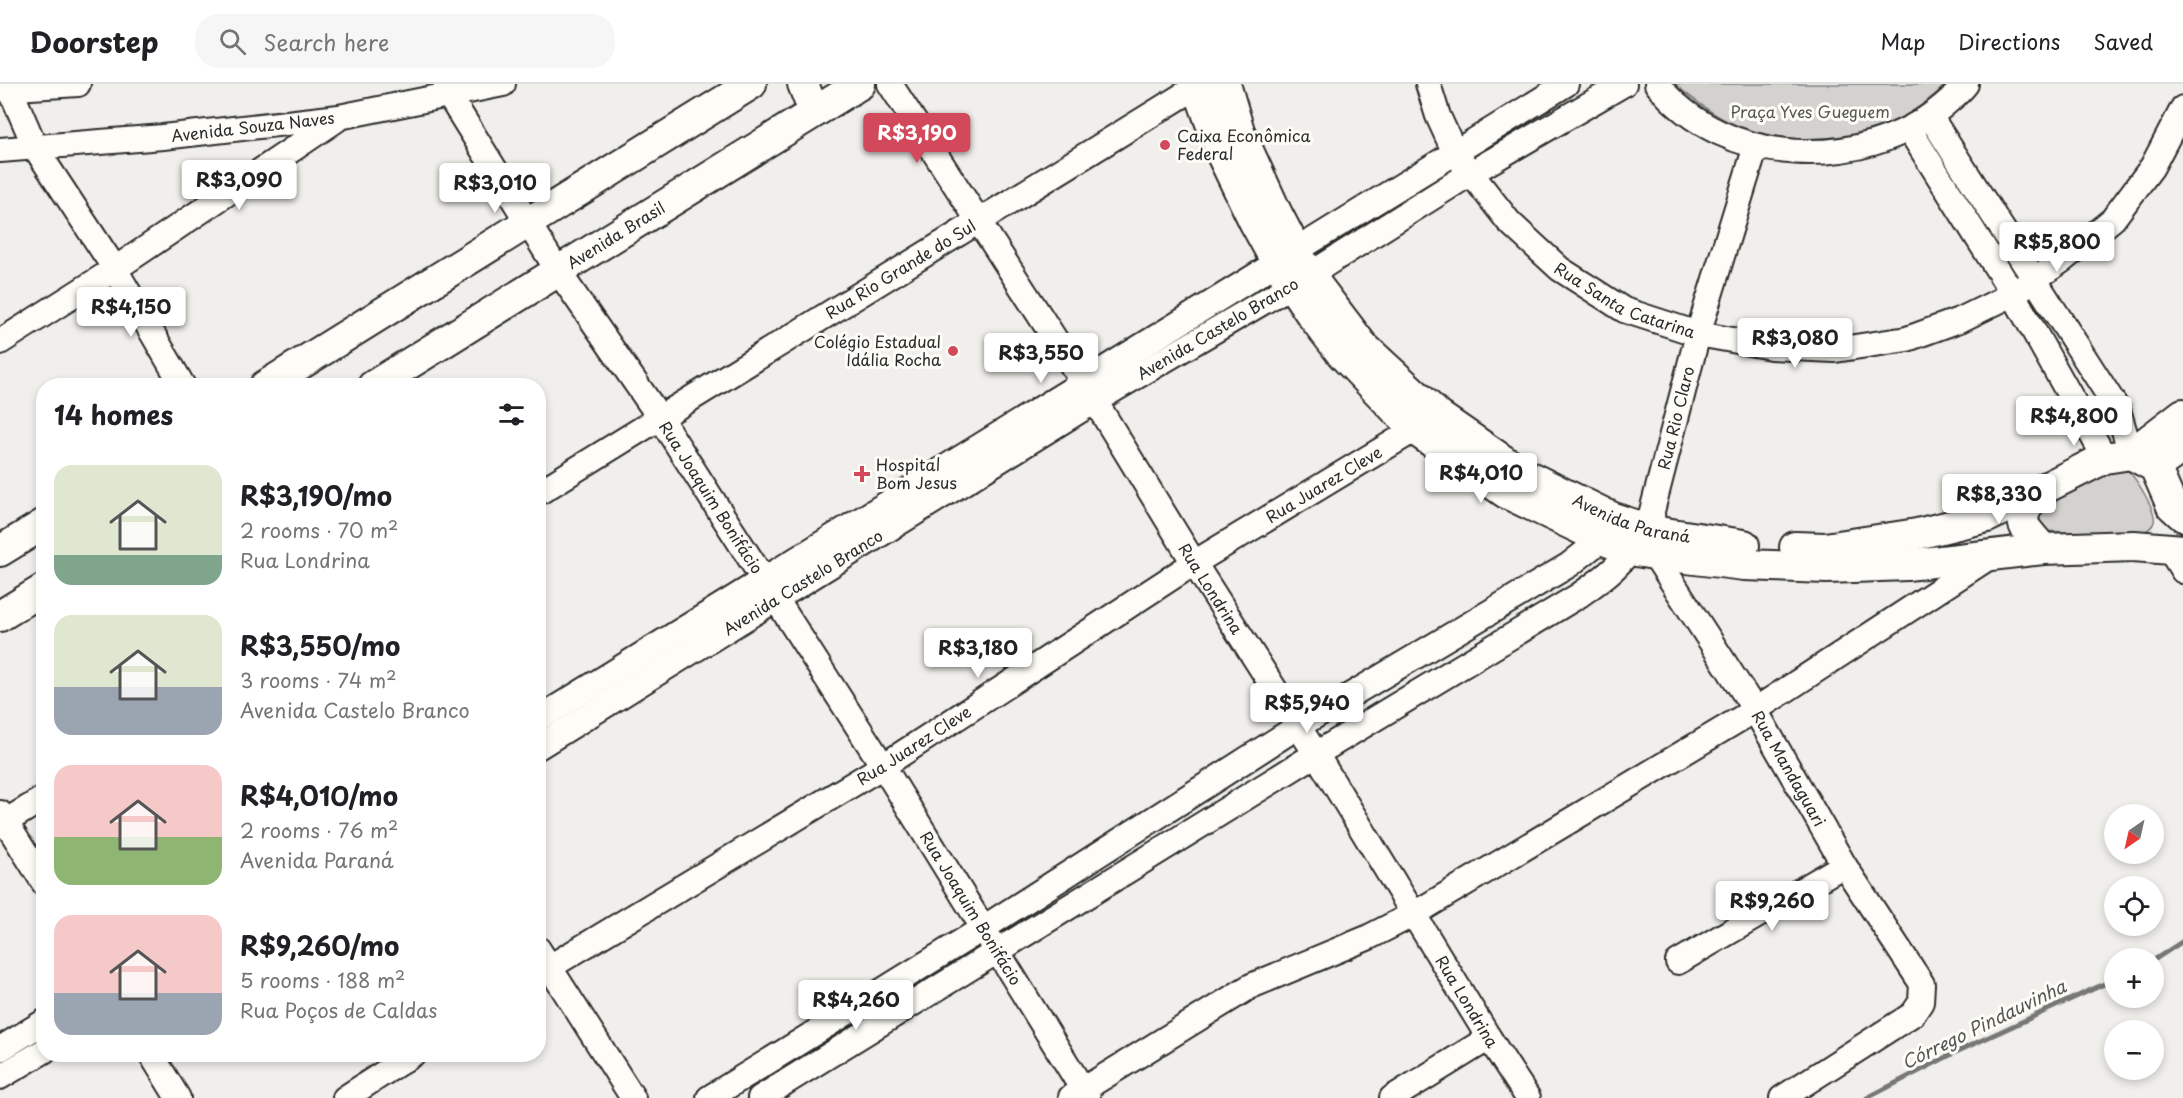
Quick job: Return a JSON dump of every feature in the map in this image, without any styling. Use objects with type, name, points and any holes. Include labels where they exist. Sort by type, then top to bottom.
[{"type":"main road","points":[[278,378],[751,84]]},
{"type":"main road","points":[[803,84],[814,112]]},
{"type":"main road","name":"Avenida Brasil","points":[[386,378],[860,84]]},
{"type":"main road","name":"Avenida Paraná","points":[[1205,84],[1239,131],[1293,268],[1363,346],[1427,423],[1520,472],[1631,536],[1744,565],[1827,568],[1907,565],[2043,549],[2134,546],[2179,557]]},
{"type":"main road","name":"Avenida Paraná","points":[[2130,460],[2183,414]]},
{"type":"main road","name":"Avenida Paraná","points":[[1631,536],[1746,545],[1825,548],[1917,534],[1987,517],[2035,493],[2130,460],[2183,447]]},
{"type":"main road","points":[[2130,460],[2178,511],[2134,546]]},
{"type":"main road","points":[[2035,493],[2023,512],[2022,520],[2025,528],[2043,549]]},
{"type":"main road","points":[[0,551],[36,529]]},
{"type":"main road","points":[[0,616],[36,594]]},
{"type":"street","points":[[78,84],[4,89],[36,149],[115,269],[178,378]]},
{"type":"street","name":"Avenida Souza Naves","points":[[0,150],[36,149],[175,136],[339,117],[447,89],[503,84]]},
{"type":"street","name":"Rua Londrina","points":[[890,84],[980,220],[1316,754],[1528,1098]]},
{"type":"street","name":"Rua Rio Grande do Sul","points":[[546,488],[1205,84]]},
{"type":"street","name":"Rua Santa Catarina","points":[[1428,84],[1438,116],[1455,153],[1509,222],[1560,269],[1624,310],[1698,333],[1771,347],[1835,350],[1907,339],[1962,319],[2013,294],[2064,259],[2113,219],[2152,167],[2183,108]]},
{"type":"street","name":"Avenida Castelo Branco","points":[[1293,268],[1455,153],[1566,84]]},
{"type":"street","name":"Avenida Castelo Branco","points":[[546,742],[769,591],[1088,392],[1293,268],[1471,173],[1624,84]]},
{"type":"street","points":[[1657,84],[1669,99],[1709,127],[1756,146],[1808,153],[1860,148],[1909,129],[1930,116],[1966,84]]},
{"type":"street","name":"Rua Joaquim Bonifácio","points":[[447,89],[558,271],[660,418],[883,766],[1081,1095]]},
{"type":"street","points":[[1930,116],[2118,410],[2130,460]]},
{"type":"street","points":[[0,342],[115,269],[339,117]]},
{"type":"street","points":[[1909,129],[2013,294],[2130,460]]},
{"type":"street","name":"Rua Rio Claro","points":[[1631,536],[1652,511],[1698,333],[1756,146]]},
{"type":"street","name":"Rua Juarez Cleve","points":[[546,961],[883,766],[1194,563],[1427,423]]},
{"type":"street","points":[[709,1098],[982,929],[1297,727],[1569,566],[1631,536]]},
{"type":"street","points":[[759,1098],[1316,754],[1578,596],[1602,579],[1631,536]]},
{"type":"street","name":"Rua Mandaguari","points":[[1631,536],[1755,710],[1844,865],[1922,984],[1921,1002],[1913,1014],[1782,1098]]},
{"type":"street","points":[[1081,1095],[1251,986],[1367,938],[1414,914],[1755,710],[1991,556]]},
{"type":"street","name":"Avenida Castelo Branco","points":[[546,715],[769,591]]},
{"type":"street","points":[[36,802],[2,820],[36,871]]},
{"type":"street","points":[[1678,962],[1844,865]]},
{"type":"street","points":[[546,969],[633,1098]]},
{"type":"street","points":[[0,1049],[36,1027]]},
{"type":"street","points":[[1392,1098],[1489,1038]]},
{"type":"street","points":[[0,1077],[36,1057]]},
{"type":"street","points":[[156,1062],[178,1098]]},
{"type":"street","points":[[345,1098],[401,1062]]},
{"type":"green space","name":"Praça Yves Gueguem","points":[[1674,84],[1946,84],[1925,102],[1878,127],[1824,138],[1797,138],[1770,135],[1734,124],[1707,109]]},
{"type":"green space","points":[[2114,465],[2129,472],[2146,497],[2154,517],[2150,528],[2140,534],[2039,531],[2038,506]]},
{"type":"waterway","name":"Córrego Pindauvinha","points":[[2164,953],[2183,941]]},
{"type":"waterway","name":"Córrego Pindauvinha","points":[[1867,1098],[1954,1053],[2104,984]]},
{"type":"place","name":"Caixa Econômica Federal","points":[[1165,145]]},
{"type":"place","name":"Colégio Estadual Idália Rocha","points":[[953,351]]},
{"type":"place","name":"Hospital Bom Jesus","points":[[862,474]]}]
